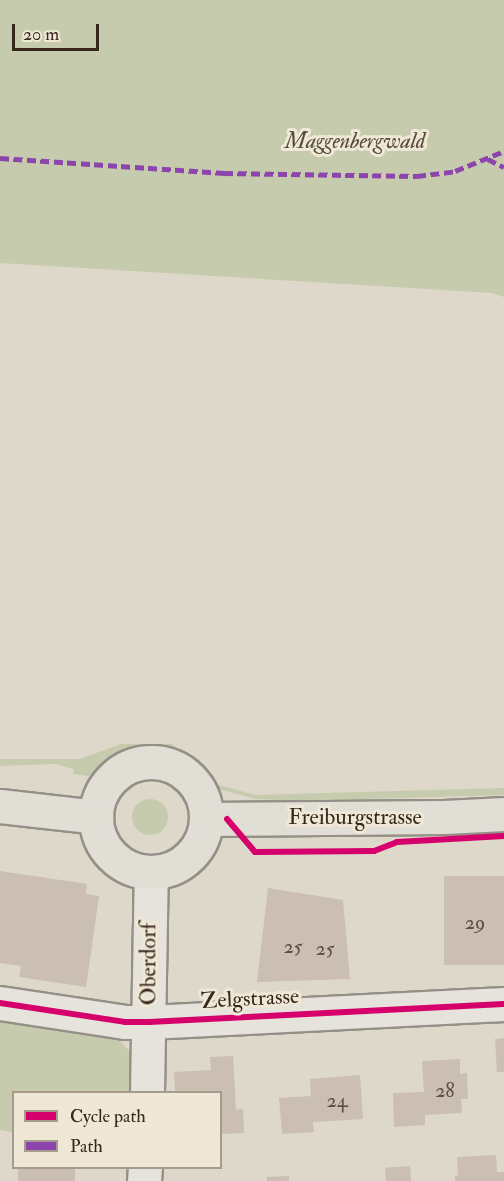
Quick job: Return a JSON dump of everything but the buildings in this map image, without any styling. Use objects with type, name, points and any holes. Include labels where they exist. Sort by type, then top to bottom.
[{"type":"main road","points":[[152,761],[170,765],[191,779],[204,802],[206,819],[203,836],[195,850],[183,862],[168,869],[151,872],[134,869],[118,861],[106,849],[98,834],[96,817],[98,799],[112,778],[135,764],[152,761]]},
{"type":"main road","points":[[0,806],[96,817]]},
{"type":"main road","name":"Freiburgstrasse","points":[[206,819],[444,817],[504,814]]},
{"type":"street","name":"Oberdorf","points":[[147,1091],[151,872]]},
{"type":"street","name":"Zelgstrasse","points":[[0,1003],[125,1022],[504,1004]]},
{"type":"green space","name":"Maggenbergwald","points":[[0,0],[504,0],[504,297],[492,293],[0,263]]},
{"type":"green space","points":[[121,744],[172,744],[219,785],[255,795],[504,788],[504,795],[301,801],[256,799],[218,789],[182,761],[158,754],[136,756],[110,770],[88,776],[73,774],[74,769],[55,764],[0,766],[0,759],[80,759]]},
{"type":"green space","points":[[150,799],[162,805],[168,817],[162,829],[150,835],[138,829],[132,817],[138,805]]},
{"type":"green space","points":[[0,1014],[111,1032],[138,1060],[136,1091],[12,1091],[12,1132],[0,1130]]},
{"type":"marked path","points":[[0,158],[224,173],[417,176],[455,171],[504,151]]},
{"type":"marked path","points":[[488,159],[504,167]]},
{"type":"cycle path","points":[[227,819],[255,852],[374,851],[397,842],[504,836]]},
{"type":"cycle path","points":[[0,1003],[125,1022],[504,1004]]}]
